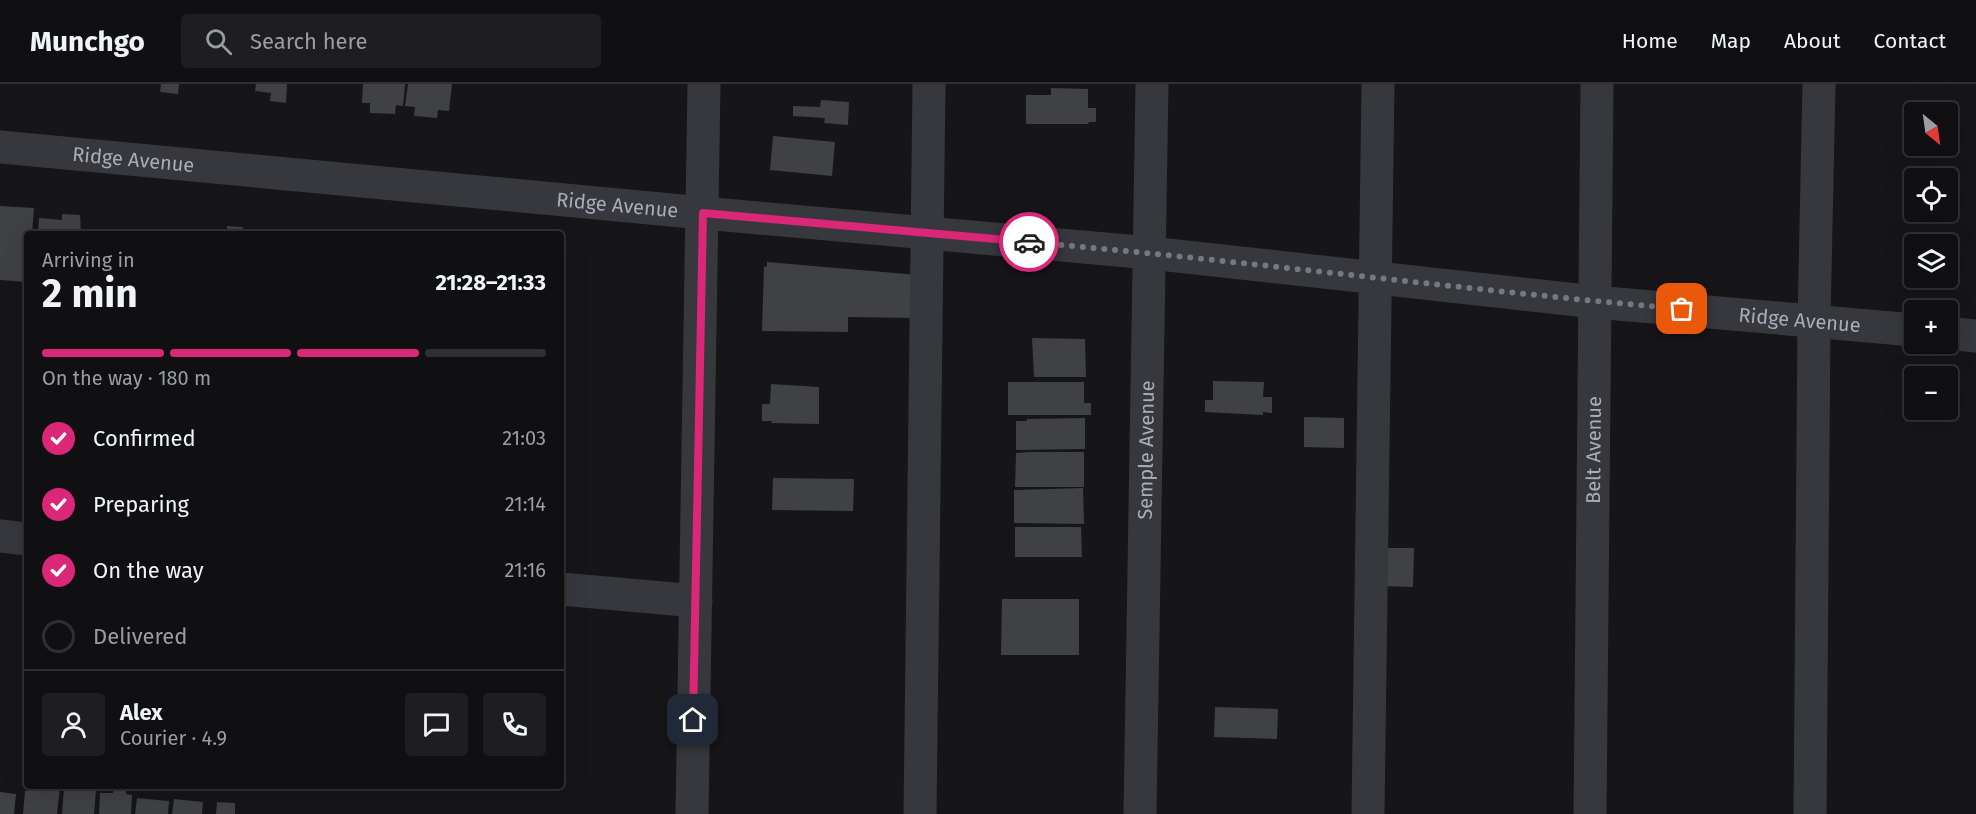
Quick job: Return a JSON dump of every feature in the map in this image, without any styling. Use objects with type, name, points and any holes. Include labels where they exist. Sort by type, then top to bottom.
[{"type":"street","points":[[692,814],[704,84]]},
{"type":"street","points":[[920,814],[929,84]]},
{"type":"street","name":"Semple Avenue","points":[[1140,814],[1152,84]]},
{"type":"street","points":[[1368,814],[1378,84]]},
{"type":"street","name":"Belt Avenue","points":[[1590,814],[1597,84]]},
{"type":"street","points":[[1810,814],[1814,321],[1819,84]]},
{"type":"street","name":"Ridge Avenue","points":[[0,147],[1150,253],[1595,302],[1904,329]]},
{"type":"street","points":[[1958,334],[1976,336]]},
{"type":"street","points":[[0,536],[24,539]]},
{"type":"street","points":[[564,589],[696,602]]},
{"type":"building","points":[[161,84],[179,84],[178,94],[160,92]]},
{"type":"building","points":[[256,84],[287,84],[286,103],[270,101],[271,93],[255,91]]},
{"type":"building","points":[[363,84],[405,84],[403,106],[396,105],[395,114],[370,113],[370,103],[362,103]]},
{"type":"building","points":[[408,84],[452,84],[449,111],[438,110],[437,118],[414,116],[415,107],[405,106]]},
{"type":"building","points":[[1051,88],[1088,89],[1088,108],[1096,108],[1096,122],[1026,124],[1026,95],[1051,95]]},
{"type":"building","points":[[821,100],[849,102],[848,125],[824,123],[825,118],[793,116],[793,106],[820,107]]},
{"type":"building","points":[[773,136],[835,142],[832,176],[770,170]]},
{"type":"building","points":[[0,206],[34,208],[32,231],[24,231],[24,282],[0,280]]},
{"type":"building","points":[[62,214],[80,215],[81,231],[38,231],[39,218],[62,220]]},
{"type":"building","points":[[227,226],[243,227],[243,231],[227,231]]},
{"type":"building","points":[[767,262],[918,275],[918,318],[848,317],[848,332],[762,331],[764,267],[767,266]]},
{"type":"building","points":[[1032,338],[1085,339],[1086,377],[1034,377]]},
{"type":"building","points":[[1213,381],[1264,382],[1263,397],[1272,397],[1272,413],[1263,412],[1263,415],[1205,412],[1205,400],[1213,400]]},
{"type":"building","points":[[1008,382],[1084,382],[1084,403],[1091,403],[1091,415],[1008,415]]},
{"type":"building","points":[[771,384],[819,387],[819,424],[762,421],[762,404],[770,404]]},
{"type":"building","points":[[1304,417],[1344,418],[1344,448],[1304,447]]},
{"type":"building","points":[[1085,418],[1085,449],[1016,450],[1016,421]]},
{"type":"building","points":[[1084,452],[1084,487],[1015,487],[1016,453]]},
{"type":"building","points":[[773,478],[854,479],[853,511],[772,510]]},
{"type":"building","points":[[1083,488],[1084,524],[1014,523],[1014,490]]},
{"type":"building","points":[[1015,527],[1081,527],[1082,557],[1015,557]]},
{"type":"building","points":[[1382,548],[1414,548],[1413,587],[1381,586]]},
{"type":"building","points":[[1002,599],[1079,599],[1079,655],[1001,655]]},
{"type":"building","points":[[1215,707],[1278,709],[1277,739],[1214,737]]},
{"type":"building","points":[[27,789],[60,789],[57,814],[23,814],[25,791]]},
{"type":"building","points":[[64,789],[96,790],[94,814],[62,814]]},
{"type":"building","points":[[114,789],[126,789],[126,794],[132,795],[131,814],[99,814],[100,793],[113,793]]},
{"type":"building","points":[[0,792],[16,794],[14,814],[0,814]]},
{"type":"building","points":[[137,798],[169,801],[168,814],[135,814]]},
{"type":"building","points":[[174,799],[203,802],[202,814],[172,814]]},
{"type":"building","points":[[217,802],[235,803],[235,814],[216,814]]},
{"type":"way so far","points":[[1029,242],[1150,253],[1595,302],[1682,309]]},
{"type":"route","points":[[693,720],[703,213],[1029,242]]}]
